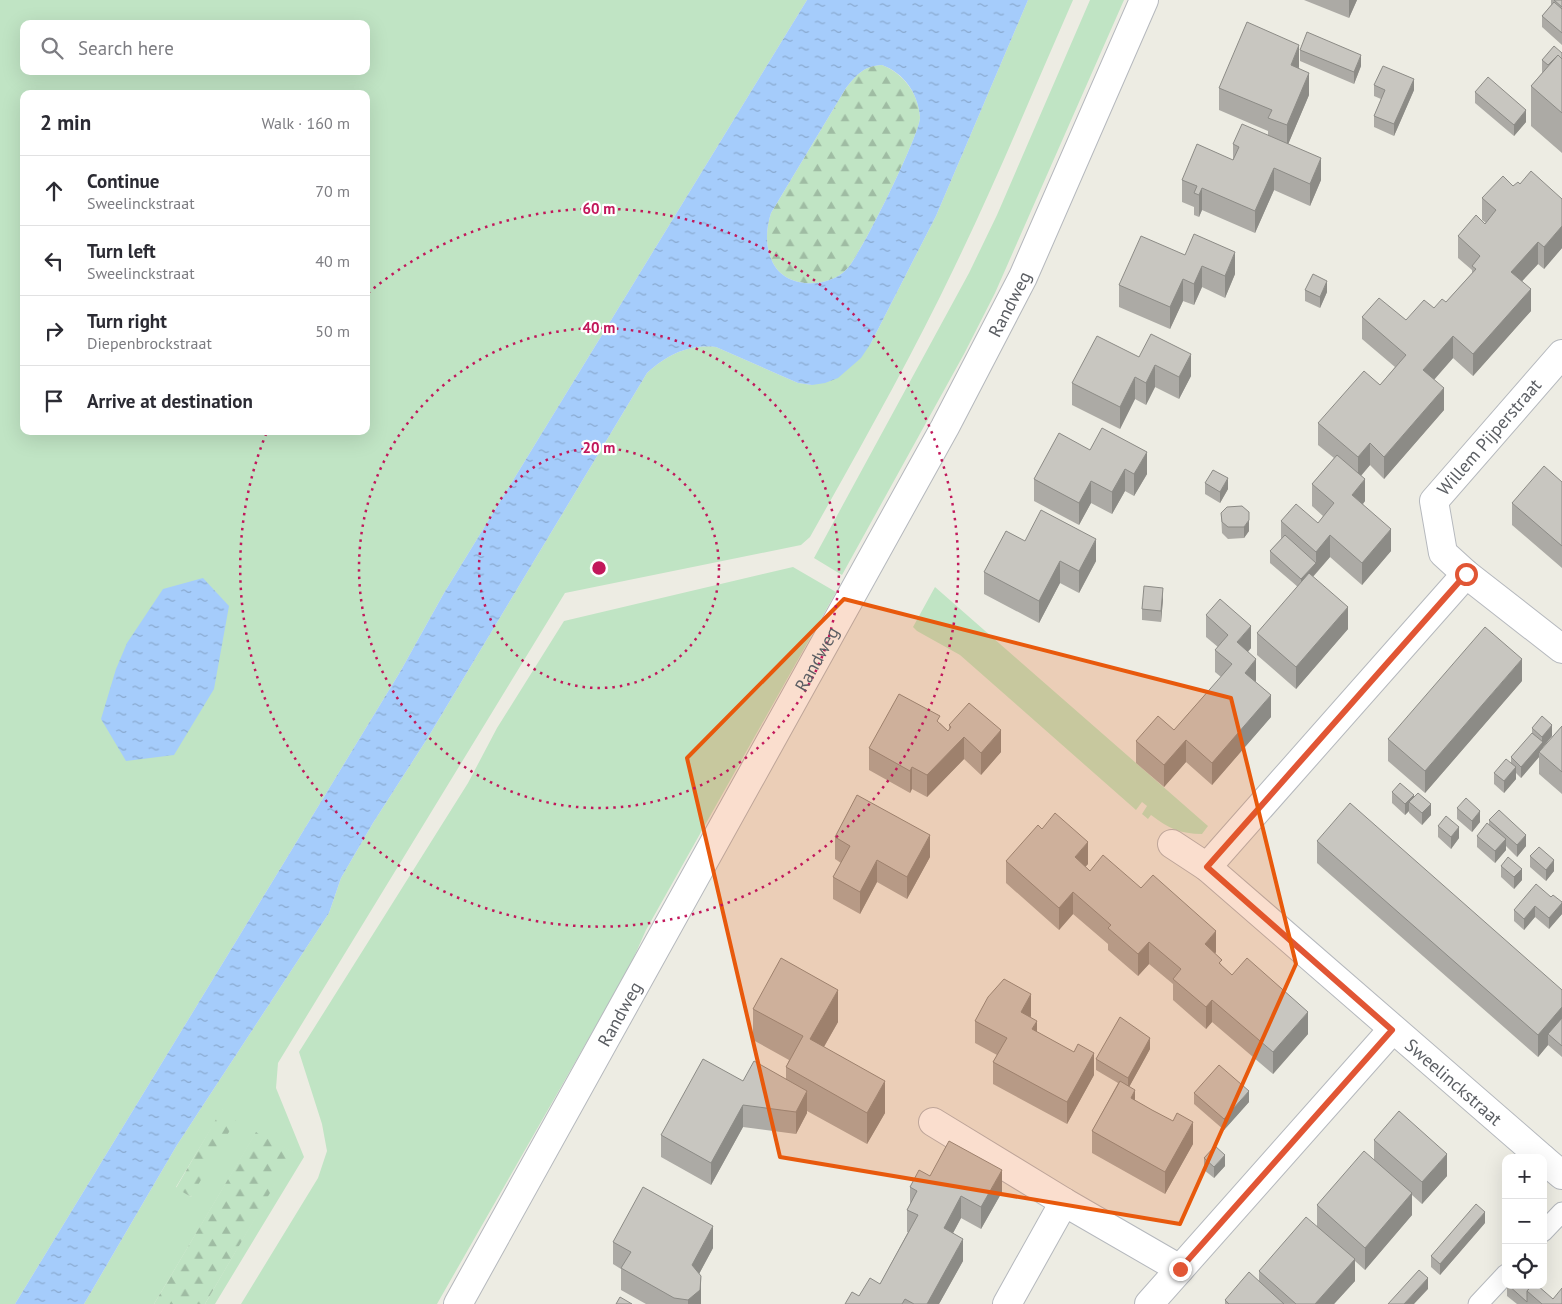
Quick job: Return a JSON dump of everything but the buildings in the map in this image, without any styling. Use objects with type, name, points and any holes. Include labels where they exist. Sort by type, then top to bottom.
[{"type":"street","name":"Randweg","points":[[458,1304],[950,418],[1023,278],[1144,0]]},
{"type":"street","name":"Willem Pijperstraat","points":[[1562,354],[1434,501],[1443,553],[1466,574],[1562,650]]},
{"type":"street","points":[[1207,867],[1466,574]]},
{"type":"street","name":"Sweelinckstraat","points":[[1172,844],[1207,867],[1392,1030],[1551,1161]]},
{"type":"street","points":[[1149,1304],[1392,1030]]},
{"type":"street","points":[[933,1122],[1064,1202],[1180,1269]]},
{"type":"street","points":[[1007,1304],[1064,1202]]},
{"type":"lane","points":[[1547,1228],[1562,1212]]},
{"type":"lane","points":[[1478,1304],[1502,1278]]},
{"type":"highlighted area","points":[[844,599],[1231,698],[1296,964],[1180,1224],[780,1157],[687,758]]},
{"type":"green space","points":[[0,0],[807,0],[444,593],[400,672],[15,1304],[0,1304]]},
{"type":"green space","points":[[1028,0],[1073,0],[986,200],[955,266],[885,403],[810,537],[801,545],[565,593],[278,1063],[276,1088],[304,1157],[215,1304],[205,1304],[293,1152],[256,1133],[154,1304],[84,1304],[177,1145],[329,913],[341,878],[373,823],[427,739],[647,373],[662,361],[678,352],[696,347],[716,347],[798,383],[812,385],[871,343],[936,216]],"holes":[[[223,1109],[191,1197],[176,1187]]]},
{"type":"green space","points":[[1090,0],[1124,0],[995,293],[964,354],[842,575],[814,558],[969,273],[997,215]]},
{"type":"green space","points":[[882,65],[903,79],[913,92],[919,108],[918,127],[901,169],[864,243],[846,270],[828,281],[817,283],[806,283],[786,277],[772,261],[768,249],[768,225],[771,213],[846,88],[861,72],[870,67]]},
{"type":"green space","points":[[793,567],[836,592],[646,930],[630,966],[437,1304],[241,1304],[318,1178],[327,1151],[322,1124],[299,1052],[468,783],[497,728],[564,621]]},
{"type":"green space","points":[[935,587],[1208,826],[1202,834],[1187,833],[1175,829],[1151,815],[1148,819],[1142,814],[1147,806],[1142,802],[1136,810],[960,655],[917,631],[913,627]]},
{"type":"green space","points":[[222,1109],[236,1120],[191,1197],[176,1188]]},
{"type":"green space","points":[[256,1132],[294,1152],[205,1304],[154,1304]]},
{"type":"water","points":[[807,0],[1028,0],[936,216],[871,343],[861,358],[838,378],[812,385],[798,383],[716,347],[696,347],[679,352],[662,361],[647,373],[427,739],[373,823],[341,878],[329,913],[177,1145],[84,1304],[15,1304],[400,672],[444,593]],"holes":[[[882,65],[897,73],[913,92],[920,117],[911,145],[889,194],[864,243],[846,270],[828,281],[817,283],[806,283],[786,277],[772,261],[768,249],[767,231],[771,213],[850,83],[857,75],[870,67]]]},
{"type":"water","points":[[203,578],[229,606],[214,689],[174,755],[126,761],[101,719],[116,669],[127,643],[163,589]]},
{"type":"route","points":[[1180,1269],[1392,1030],[1207,867],[1466,574]]}]
